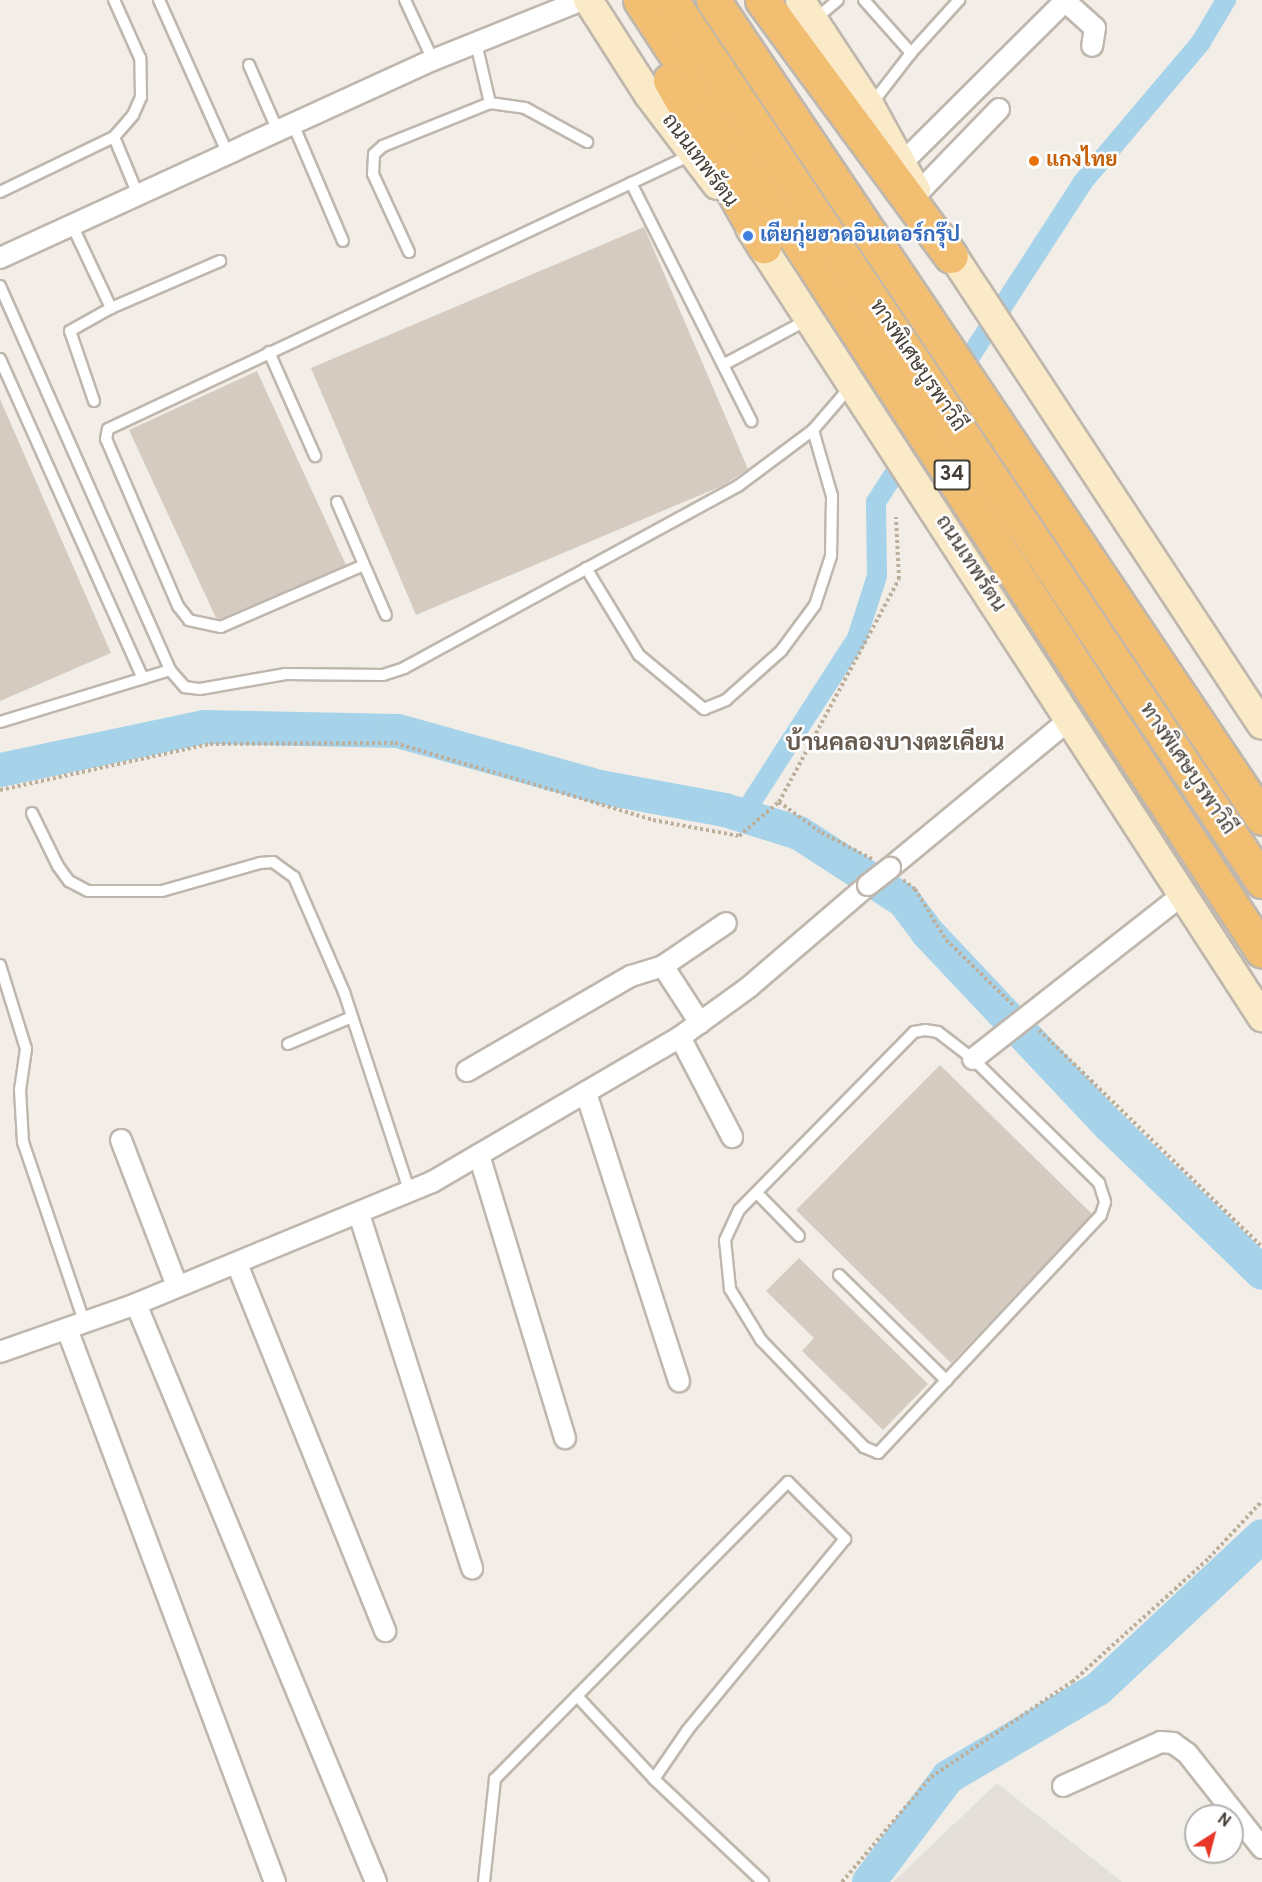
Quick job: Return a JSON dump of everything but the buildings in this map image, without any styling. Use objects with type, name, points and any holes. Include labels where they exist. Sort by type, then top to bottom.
[{"type":"highway","points":[[618,0],[658,58],[764,246]]},
{"type":"highway","name":"ถนนเทพรัตน","points":[[640,0],[1262,951]]},
{"type":"highway","name":"ทางพิเศษบูรพาวิถี","points":[[671,0],[1262,880]]},
{"type":"highway","name":"ทางพิเศษบูรพาวิถี","points":[[713,0],[1262,818]]},
{"type":"highway","points":[[736,0],[1262,780]]},
{"type":"highway","points":[[762,0],[951,256]]},
{"type":"main road","name":"ถนนเทพรัตน","points":[[588,0],[693,154],[764,246],[812,318],[1262,1017]]},
{"type":"main road","points":[[807,10],[870,106],[951,256],[1262,725]]},
{"type":"street","points":[[0,258],[433,60],[582,0]]},
{"type":"street","points":[[902,163],[1065,1],[1095,28],[1092,46]]},
{"type":"street","points":[[918,194],[999,110]]},
{"type":"street","points":[[0,1352],[136,1304],[410,1193],[586,1093],[680,1037],[749,987],[887,868],[1070,719]]},
{"type":"street","points":[[973,1059],[1182,895]]},
{"type":"street","points":[[467,1071],[631,976],[663,966],[726,923]]},
{"type":"street","points":[[663,966],[700,1023]]},
{"type":"street","points":[[680,1037],[732,1137]]},
{"type":"street","points":[[586,1093],[679,1381]]},
{"type":"street","points":[[121,1140],[177,1286]]},
{"type":"street","points":[[479,1155],[565,1438]]},
{"type":"street","points":[[359,1214],[472,1568]]},
{"type":"street","points":[[237,1264],[385,1632]]},
{"type":"street","points":[[136,1304],[376,1882]]},
{"type":"street","points":[[76,1326],[275,1882]]},
{"type":"street","points":[[1063,1786],[1161,1743],[1173,1743],[1187,1753],[1262,1848]]},
{"type":"lane","points":[[0,192],[114,137],[133,115],[143,79],[140,57],[114,0]]},
{"type":"lane","points":[[159,0],[228,154]]},
{"type":"lane","points":[[405,0],[433,60]]},
{"type":"lane","points":[[807,10],[838,0]]},
{"type":"lane","points":[[864,0],[911,53]]},
{"type":"lane","points":[[870,106],[911,53],[959,0]]},
{"type":"lane","points":[[476,43],[490,103]]},
{"type":"lane","points":[[249,65],[286,127],[343,241]]},
{"type":"lane","points":[[408,252],[373,174],[374,154],[383,146],[490,103],[525,108],[587,142]]},
{"type":"lane","points":[[114,137],[138,195]]},
{"type":"lane","points":[[364,565],[221,627],[195,623],[178,606],[106,439],[108,429],[693,154]]},
{"type":"lane","points":[[631,183],[751,421]]},
{"type":"lane","points":[[72,225],[111,308]]},
{"type":"lane","points":[[94,401],[69,331],[111,308],[220,261]]},
{"type":"lane","points":[[0,286],[170,670],[185,687],[200,689],[286,674],[383,675],[404,668],[738,486],[813,430],[854,383]]},
{"type":"lane","points":[[723,365],[812,318]]},
{"type":"lane","points":[[269,352],[315,456]]},
{"type":"lane","points":[[0,359],[142,678]]},
{"type":"lane","points":[[586,568],[639,656],[704,709],[726,700],[781,651],[815,605],[831,555],[832,496],[813,430]]},
{"type":"lane","points":[[337,502],[386,615]]},
{"type":"lane","points":[[0,722],[170,670]]},
{"type":"lane","points":[[32,813],[63,874],[88,891],[146,893],[260,862],[283,867],[303,892],[352,1017],[410,1193]]},
{"type":"lane","points":[[0,965],[26,1050],[20,1090],[23,1142],[76,1326]]},
{"type":"lane","points":[[288,1044],[352,1017]]},
{"type":"lane","points":[[914,1032],[938,1032],[973,1059],[1099,1183],[1105,1202],[1101,1215],[888,1447],[878,1453],[864,1447],[761,1340],[730,1289],[725,1239],[739,1210],[756,1193],[914,1032]]},
{"type":"lane","points":[[756,1193],[799,1236]]},
{"type":"lane","points":[[839,1275],[947,1381]]},
{"type":"lane","points":[[484,1882],[495,1779],[788,1482],[845,1539],[687,1731],[654,1779]]},
{"type":"lane","points":[[577,1696],[654,1779],[764,1882]]},
{"type":"path","points":[[0,790],[210,744],[395,743],[653,820],[739,836],[779,802],[899,579],[896,517]]},
{"type":"path","points":[[779,802],[820,832],[887,868],[915,889],[946,940],[1021,1022],[1262,1247]]},
{"type":"path","points":[[842,1882],[931,1777],[1072,1682],[1209,1558],[1262,1501]]},
{"type":"shaded area","points":[[997,1783],[1122,1882],[893,1882]]},
{"type":"waterway","points":[[743,815],[857,638],[877,576],[876,502],[1082,183],[1201,42],[1226,0]]},
{"type":"waterway","points":[[0,770],[204,727],[398,731],[600,787],[725,810],[799,833],[904,901],[927,932],[1109,1125],[1262,1273]]},
{"type":"waterway","points":[[869,1882],[948,1777],[1098,1689],[1262,1536]]},
{"type":"place","name":"แกงไทย","points":[[1034,161]]},
{"type":"place","name":"เตียกุ่ยฮวดอินเตอร์กรุ๊ป","points":[[748,236]]},
{"type":"district","name":"บ้านคลองบางตะเคียน","points":[[895,745]]}]
